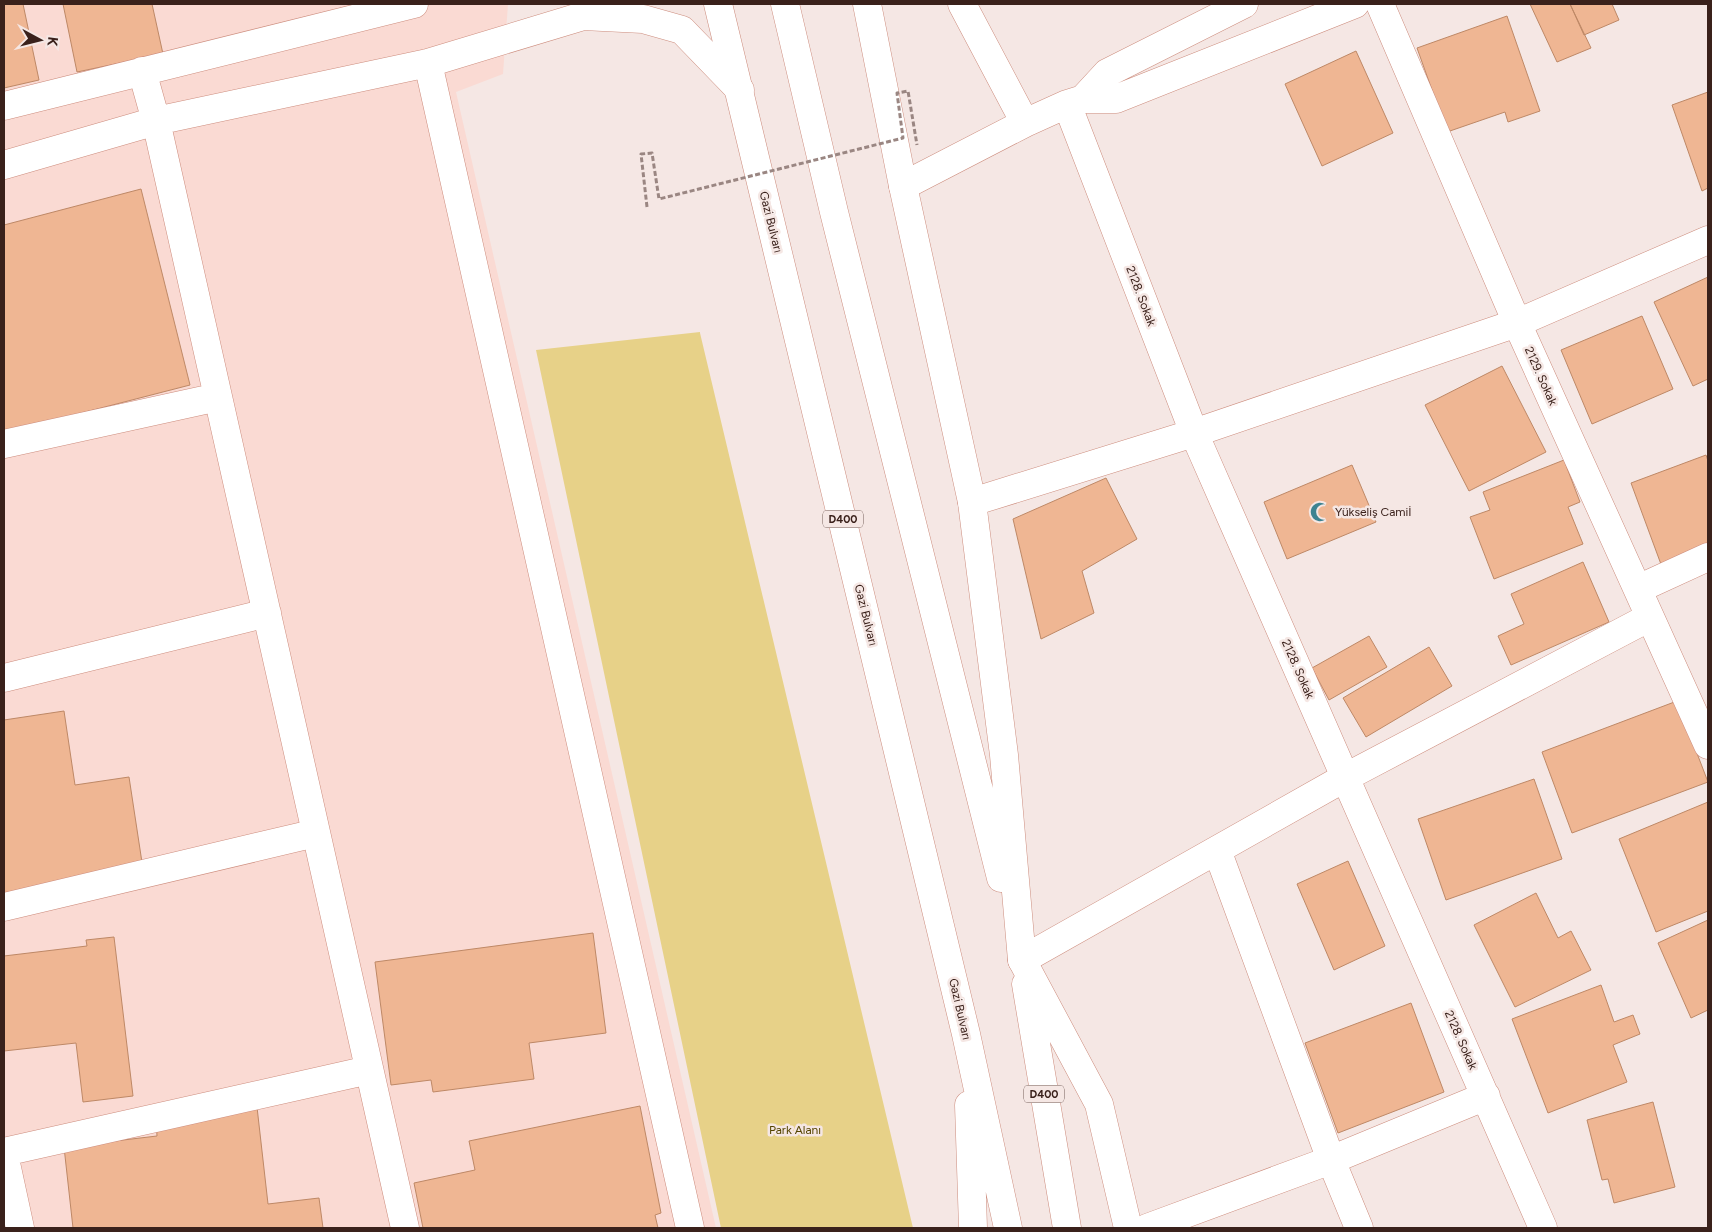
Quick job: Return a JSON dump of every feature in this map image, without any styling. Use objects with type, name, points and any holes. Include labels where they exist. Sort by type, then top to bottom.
[{"type":"main road","points":[[4,106],[414,4]]},
{"type":"main road","name":"Gazi Bulvarı","points":[[718,4],[966,1034],[1008,1228]]},
{"type":"main road","name":"D400","points":[[785,4],[836,221],[1022,960],[1067,1228]]},
{"type":"main road","points":[[867,4],[903,186],[972,502],[1004,755],[1022,960],[1099,1104],[1128,1228]]},
{"type":"main road","points":[[962,4],[1025,123]]},
{"type":"main road","points":[[1075,102],[1107,73],[1244,4]]},
{"type":"main road","points":[[903,186],[1025,123],[1075,102],[1116,99],[1355,4]]},
{"type":"main road","name":"2129. Sokak","points":[[1380,4],[1517,323],[1708,745]]},
{"type":"main road","points":[[4,165],[156,121],[428,63],[583,16],[643,19],[682,30],[740,90]]},
{"type":"main road","points":[[428,63],[690,1228]]},
{"type":"main road","points":[[142,71],[156,121],[405,1228]]},
{"type":"main road","name":"2128. Sokak","points":[[1075,102],[1194,433],[1543,1228]]},
{"type":"main road","points":[[972,502],[1194,433],[1517,323],[1708,240]]},
{"type":"main road","points":[[4,444],[218,397]]},
{"type":"main road","points":[[1638,590],[1708,557]]},
{"type":"main road","points":[[4,678],[267,614]]},
{"type":"main road","points":[[1022,960],[1346,777],[1650,617]]},
{"type":"main road","points":[[4,907],[316,833]]},
{"type":"main road","points":[[1217,850],[1331,1160],[1359,1228]]},
{"type":"main road","points":[[966,1034],[973,1228]]},
{"type":"main road","points":[[20,1228],[4,1153],[369,1070]]},
{"type":"main road","points":[[1147,1228],[1331,1160],[1486,1096]]},
{"type":"path","points":[[647,207],[641,154],[652,153],[659,199],[903,138],[897,93],[908,91],[917,144]]},
{"type":"shaded area","points":[[4,4],[508,4],[503,74],[456,92],[716,1228],[4,1228]]},
{"type":"green space","name":"Park Alanı","points":[[700,332],[913,1228],[721,1228],[536,350]]},
{"type":"building","points":[[4,4],[23,4],[39,80],[4,88]]},
{"type":"building","points":[[63,4],[152,4],[163,54],[77,72]]},
{"type":"building","points":[[1530,4],[1570,4],[1591,48],[1557,62]]},
{"type":"building","points":[[1570,4],[1612,4],[1619,20],[1584,35]]},
{"type":"building","points":[[1507,16],[1540,111],[1508,122],[1505,112],[1447,132],[1417,48]]},
{"type":"building","points":[[1356,51],[1393,133],[1322,166],[1285,84]]},
{"type":"building","points":[[1708,92],[1708,188],[1702,191],[1672,105]]},
{"type":"building","points":[[141,189],[190,385],[4,433],[4,225]]},
{"type":"building","points":[[1708,277],[1708,379],[1693,386],[1654,302]]},
{"type":"building","points":[[1642,316],[1673,389],[1592,424],[1561,350]]},
{"type":"building","points":[[1502,366],[1546,452],[1469,491],[1425,405]]},
{"type":"building","points":[[1706,455],[1708,461],[1708,550],[1662,567],[1631,483]]},
{"type":"building","points":[[1564,460],[1580,502],[1568,507],[1583,544],[1494,579],[1470,517],[1490,510],[1483,492]]},
{"type":"building","name":"Yükseliş Camiİ","points":[[1352,465],[1376,522],[1287,559],[1264,502]]},
{"type":"building","points":[[1106,478],[1137,539],[1082,571],[1094,613],[1041,639],[1013,519]]},
{"type":"building","points":[[1583,562],[1609,622],[1511,665],[1498,636],[1524,624],[1511,594]]},
{"type":"building","points":[[1369,636],[1387,667],[1329,700],[1312,668]]},
{"type":"building","points":[[1429,647],[1452,686],[1366,737],[1343,698]]},
{"type":"building","points":[[1677,701],[1708,782],[1572,833],[1542,752]]},
{"type":"building","points":[[64,711],[75,785],[129,777],[143,869],[4,894],[4,720]]},
{"type":"building","points":[[1534,779],[1562,859],[1446,900],[1418,819]]},
{"type":"building","points":[[1708,802],[1708,911],[1656,932],[1619,839]]},
{"type":"building","points":[[1348,861],[1385,946],[1334,970],[1297,884]]},
{"type":"building","points":[[1536,893],[1558,938],[1571,931],[1591,970],[1515,1007],[1474,925]]},
{"type":"building","points":[[1708,920],[1708,1010],[1691,1018],[1658,943]]},
{"type":"building","points":[[593,933],[606,1033],[529,1043],[534,1079],[433,1092],[431,1080],[391,1085],[375,962]]},
{"type":"building","points":[[114,937],[133,1096],[83,1102],[76,1043],[4,1051],[4,956],[87,946],[86,940]]},
{"type":"building","points":[[1601,985],[1614,1022],[1633,1015],[1640,1034],[1613,1045],[1627,1082],[1548,1113],[1512,1019]]},
{"type":"building","points":[[1411,1003],[1444,1092],[1338,1133],[1305,1043]]},
{"type":"building","points":[[1653,1102],[1675,1187],[1614,1203],[1608,1179],[1602,1180],[1587,1120]]},
{"type":"building","points":[[640,1106],[661,1213],[655,1215],[658,1228],[423,1228],[414,1183],[475,1170],[469,1141]]},
{"type":"building","points":[[257,1107],[268,1204],[319,1198],[323,1228],[73,1228],[64,1147],[157,1136],[156,1119]]},
{"type":"place","name":"Yükseliş Camiİ","points":[[1320,512]]}]
